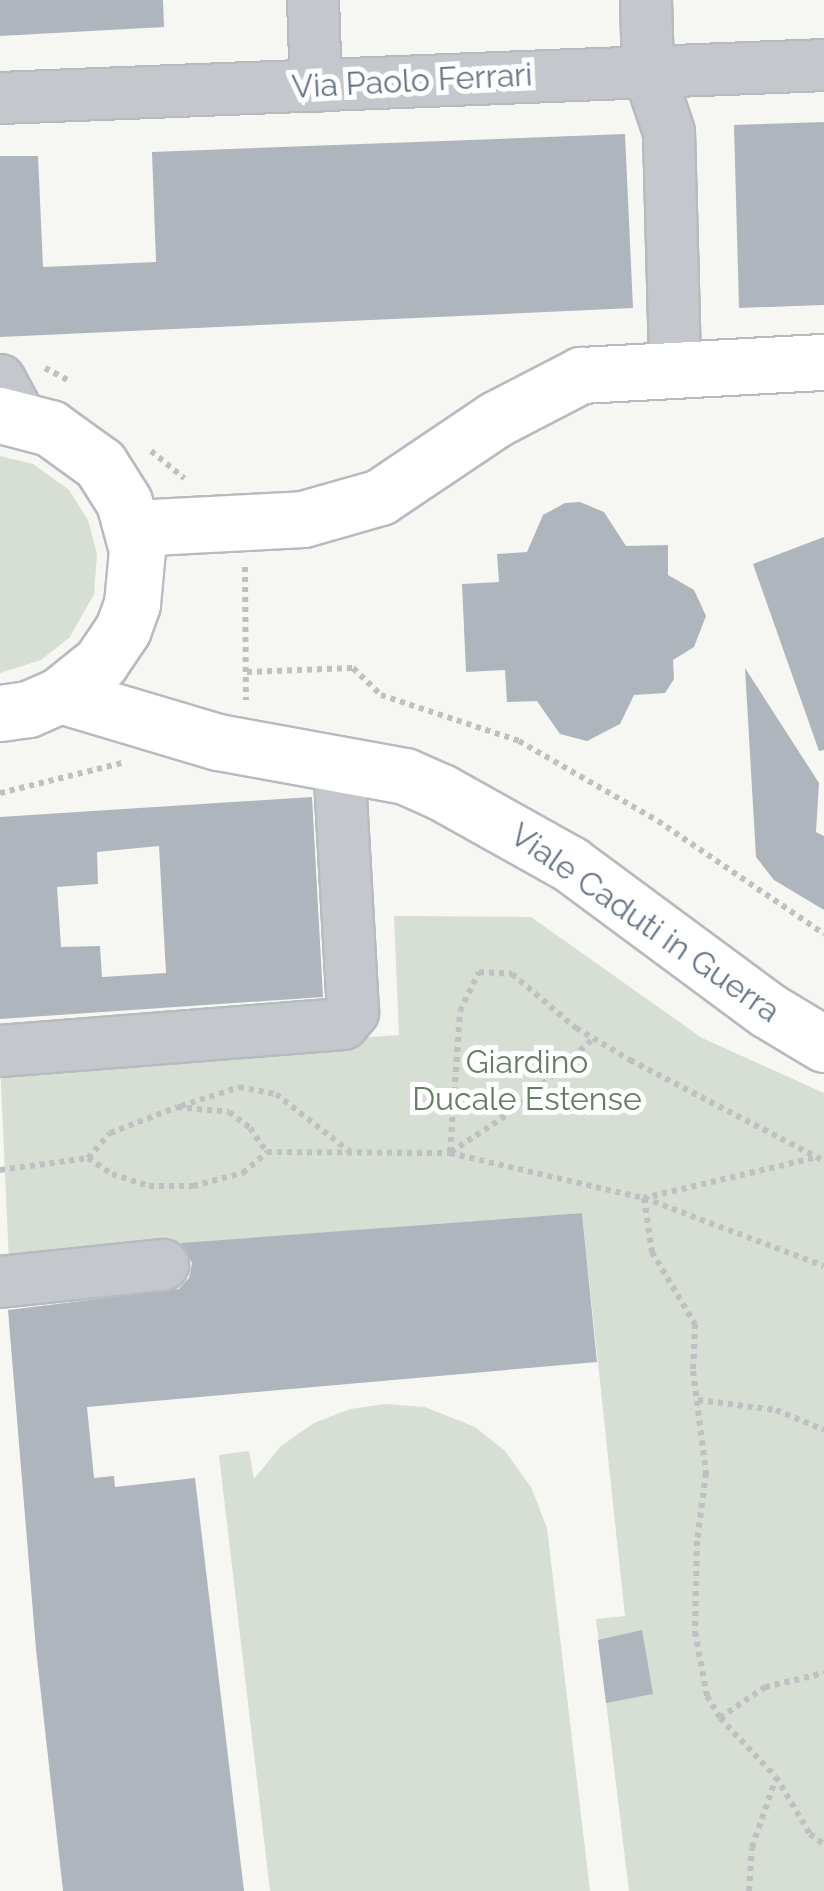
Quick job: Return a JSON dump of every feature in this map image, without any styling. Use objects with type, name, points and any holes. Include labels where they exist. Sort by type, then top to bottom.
[{"type":"main road","points":[[133,528],[302,519],[380,497],[543,390],[581,374],[824,362]]},
{"type":"main road","points":[[0,713],[28,709],[60,696],[101,662],[123,629],[137,578],[133,528],[124,502],[100,464],[50,428],[7,405]]},
{"type":"main road","name":"Viale Caduti in Guerra","points":[[60,696],[218,742],[405,776],[482,811],[570,864],[769,1011],[824,1044]]},
{"type":"street","points":[[313,0],[316,86]]},
{"type":"street","points":[[646,0],[648,70],[669,132],[674,368]]},
{"type":"street","name":"Via Paolo Ferrari","points":[[0,98],[824,64]]},
{"type":"street","points":[[0,1051],[342,1024],[354,1012],[339,765]]},
{"type":"street","points":[[0,1282],[163,1265]]},
{"type":"path","points":[[246,672],[352,668],[381,695],[520,741],[658,821],[824,934]]},
{"type":"path","points":[[0,793],[139,759]]},
{"type":"path","points":[[450,1153],[460,1011],[479,972],[512,974],[576,1028],[824,1161]]},
{"type":"path","points":[[450,1153],[512,1110],[596,1037]]},
{"type":"path","points":[[88,1158],[110,1132],[239,1087],[276,1094],[355,1156]]},
{"type":"path","points":[[177,1108],[229,1112],[250,1128],[267,1152]]},
{"type":"path","points":[[0,1170],[88,1158],[112,1174],[150,1186],[193,1186],[243,1173],[267,1152],[355,1156],[450,1153],[644,1198],[824,1266]]},
{"type":"path","points":[[644,1198],[813,1158]]},
{"type":"path","points":[[644,1198],[652,1252],[695,1324],[692,1370],[706,1473],[696,1541],[695,1632],[707,1696],[720,1718],[776,1777],[802,1821],[824,1844]]},
{"type":"path","points":[[698,1400],[776,1410],[824,1430]]},
{"type":"path","points":[[720,1718],[765,1687],[824,1673]]},
{"type":"path","points":[[749,1891],[752,1848],[776,1777]]},
{"type":"green space","points":[[0,456],[33,464],[69,490],[88,520],[97,554],[94,594],[70,637],[41,660],[0,673]]},
{"type":"green space","name":"Giardino Ducale Estense","points":[[394,916],[531,917],[702,1038],[824,1093],[824,1891],[629,1891],[596,1619],[625,1616],[582,1213],[174,1244],[9,1262],[0,1063],[399,1035]]},
{"type":"green space","points":[[385,1404],[425,1407],[475,1427],[505,1451],[531,1487],[547,1528],[590,1891],[270,1891],[219,1455],[249,1451],[254,1479],[281,1446],[314,1423],[350,1409]]},
{"type":"building","points":[[0,0],[163,0],[164,27],[0,36]]},
{"type":"building","points":[[824,122],[824,305],[739,308],[734,125]]},
{"type":"building","points":[[625,134],[633,308],[0,337],[0,156],[38,156],[43,267],[156,262],[152,152]]},
{"type":"building","points":[[580,502],[604,512],[626,546],[668,545],[668,575],[694,590],[706,616],[694,647],[673,660],[674,679],[665,693],[634,695],[620,724],[587,741],[560,734],[537,701],[507,702],[505,670],[466,672],[462,584],[499,582],[497,554],[527,552],[543,515],[565,503]]},
{"type":"building","points":[[824,537],[824,750],[819,751],[753,564]]},
{"type":"building","points":[[745,668],[819,783],[816,832],[824,836],[824,910],[774,880],[756,857]]},
{"type":"building","points":[[312,797],[323,997],[0,1019],[0,817]],"holes":[[[159,846],[166,973],[102,977],[100,946],[61,947],[57,887],[98,884],[97,852]]]},
{"type":"building","points":[[582,1213],[597,1362],[87,1407],[94,1478],[114,1476],[115,1487],[195,1478],[244,1891],[63,1891],[36,1649],[8,1310],[179,1289],[189,1278],[192,1263],[181,1243]]},
{"type":"building","points":[[642,1630],[653,1694],[606,1703],[598,1640]]}]
